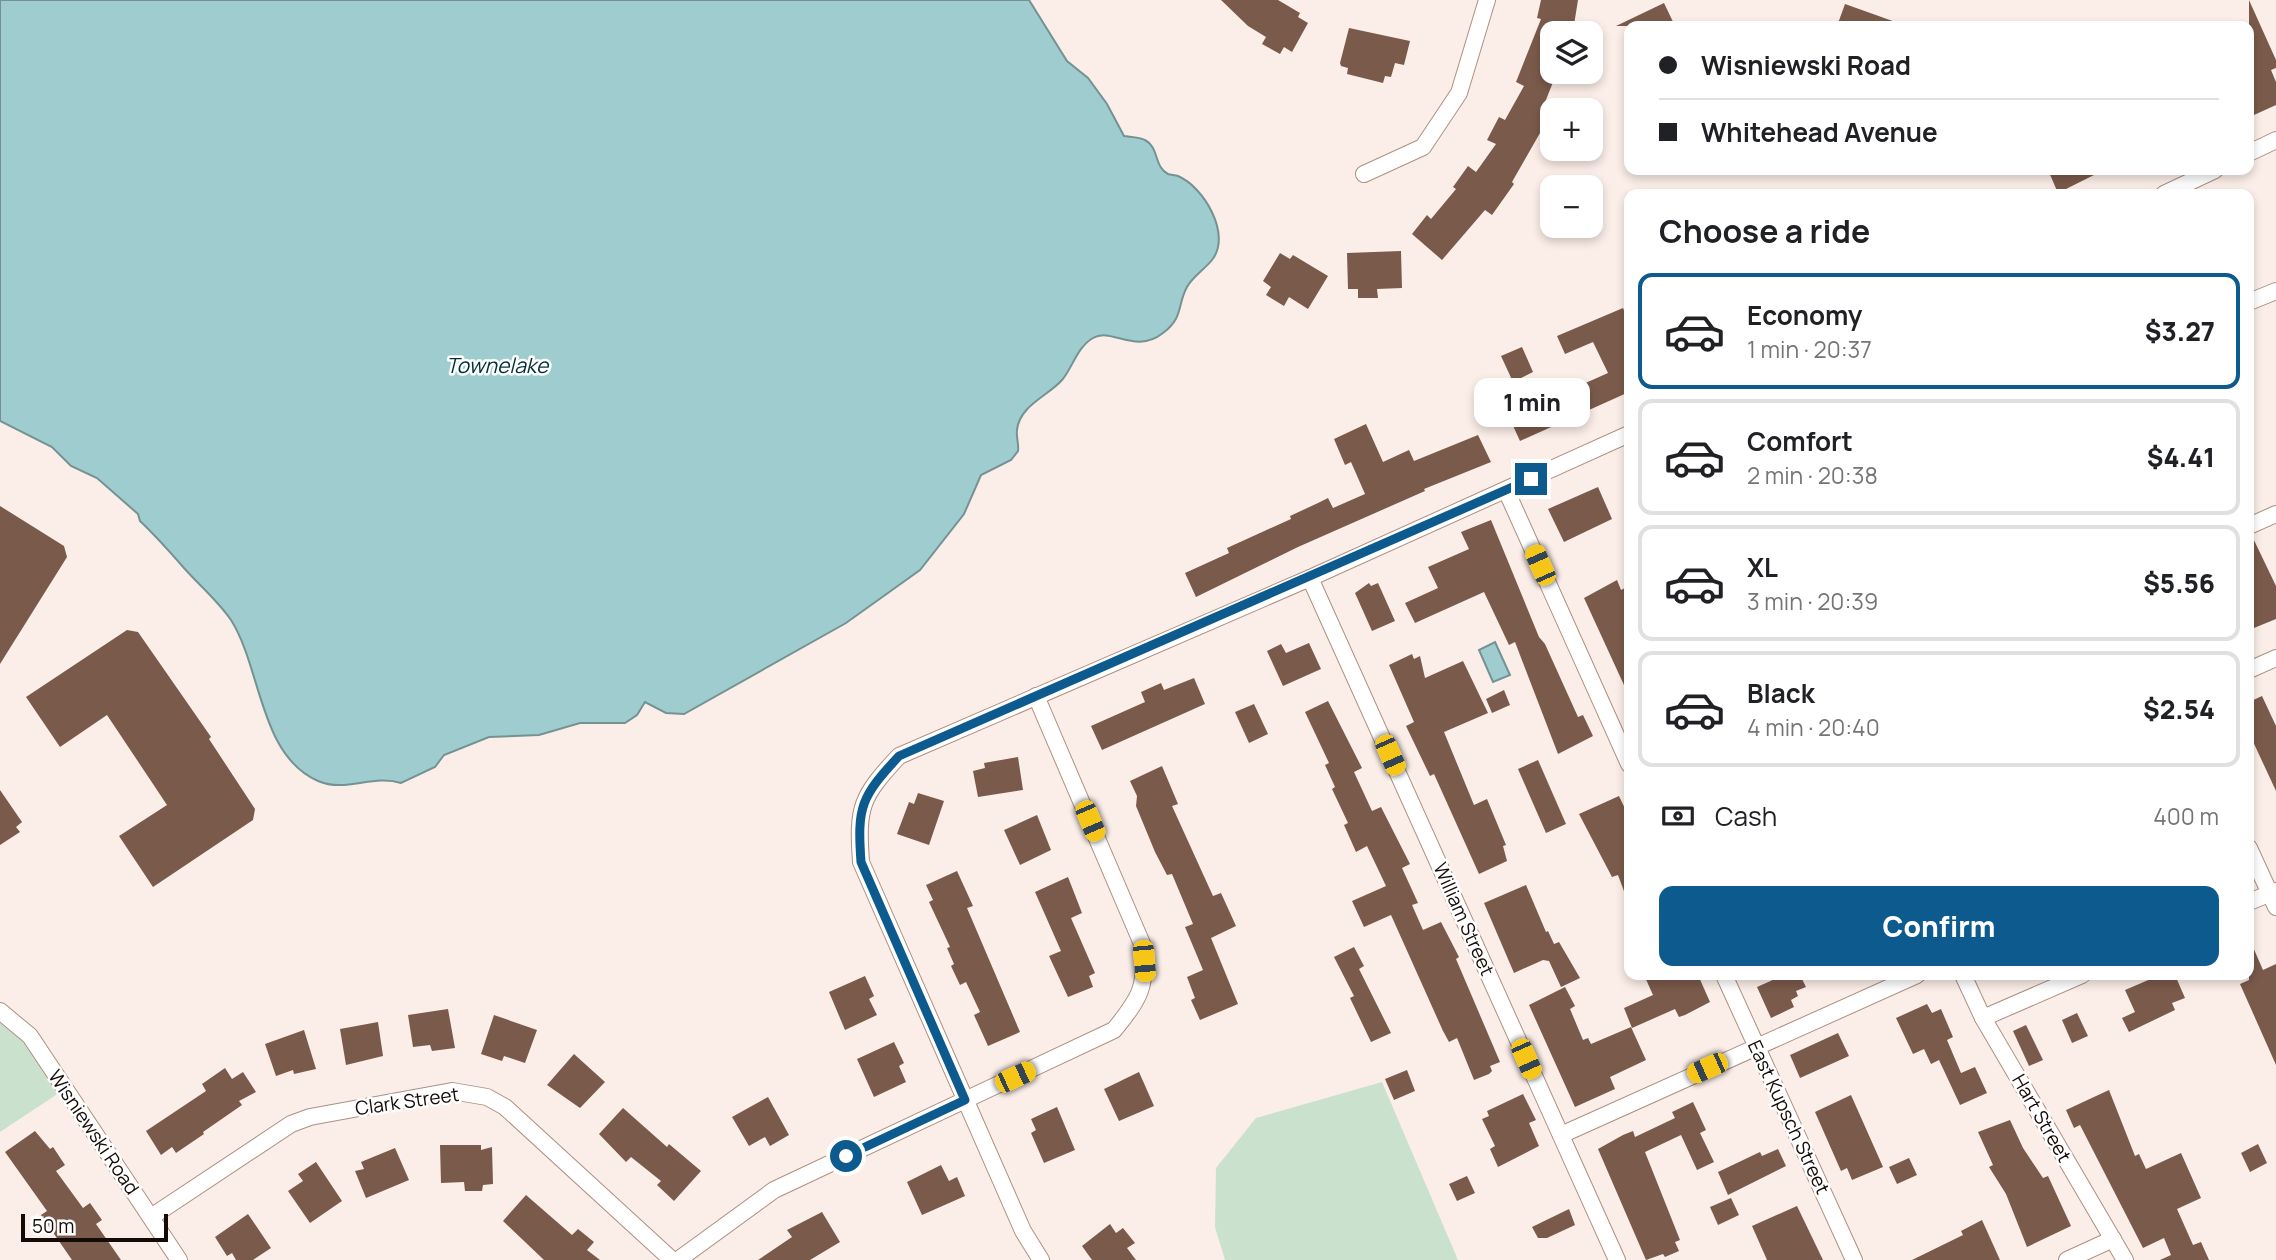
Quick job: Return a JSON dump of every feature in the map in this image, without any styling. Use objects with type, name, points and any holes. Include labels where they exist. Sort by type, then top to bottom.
[{"type":"street","points":[[1364,174],[1423,147],[1459,93],[1488,0]]},
{"type":"street","points":[[2254,150],[2276,139]]},
{"type":"street","points":[[2185,189],[2207,175]]},
{"type":"street","points":[[2254,300],[2276,290]]},
{"type":"street","points":[[1041,1260],[1023,1231],[861,862],[858,820],[870,787],[899,756],[1310,578],[1624,436]]},
{"type":"street","points":[[1506,490],[1624,753]]},
{"type":"street","points":[[2254,524],[2276,514]]},
{"type":"street","name":"William Street","points":[[1310,578],[1617,1260]]},
{"type":"street","points":[[2254,668],[2276,658]]},
{"type":"street","points":[[678,1260],[774,1189],[1114,1030],[1134,1005],[1146,976],[1143,946],[1036,696]]},
{"type":"street","points":[[2254,858],[2274,897],[2254,901]]},
{"type":"street","name":"East Kupsch Street","points":[[1726,980],[1854,1260]]},
{"type":"street","points":[[1560,1135],[1906,980]]},
{"type":"street","name":"Hart Street","points":[[1964,980],[1983,1018],[2125,1260]]},
{"type":"street","points":[[1983,1018],[2070,980]]},
{"type":"street","name":"Wisniewski Road","points":[[0,1011],[30,1036],[179,1260]]},
{"type":"street","name":"Clark Street","points":[[150,1217],[291,1124],[310,1116],[452,1091],[487,1097],[505,1107],[672,1260]]},
{"type":"street","points":[[2067,1260],[2113,1239]]},
{"type":"green space","points":[[0,1011],[65,1089],[0,1132]]},
{"type":"green space","points":[[1382,1082],[1458,1260],[1225,1260],[1215,1227],[1216,1168],[1256,1118]]},
{"type":"water","name":"Townelake","points":[[0,0],[1029,0],[1067,61],[1088,78],[1107,104],[1124,136],[1145,140],[1153,147],[1164,171],[1178,176],[1197,190],[1217,225],[1217,250],[1212,260],[1189,283],[1174,322],[1163,333],[1143,342],[1100,336],[1087,342],[1062,380],[1023,414],[1017,430],[1018,451],[1011,460],[981,475],[964,514],[920,570],[846,623],[684,714],[666,713],[645,702],[637,715],[625,723],[580,723],[539,735],[489,737],[444,755],[435,767],[401,783],[380,781],[349,785],[328,784],[299,769],[284,752],[273,732],[241,640],[231,620],[140,521],[138,514],[97,478],[71,466],[52,447],[0,421]]},
{"type":"water","points":[[1495,642],[1510,675],[1493,682],[1479,650]]},
{"type":"building","points":[[1221,0],[1278,0],[1300,13],[1298,17],[1308,23],[1292,52],[1284,47],[1280,54],[1262,44],[1266,37],[1248,26]]},
{"type":"building","points":[[1541,0],[1578,0],[1575,21],[1540,21],[1537,18]]},
{"type":"building","points":[[2249,0],[2276,60],[2276,68],[2271,70],[2276,82],[2276,105],[2254,115],[2254,21],[2249,21]]},
{"type":"building","points":[[1664,3],[1673,21],[1626,21]]},
{"type":"building","points":[[1845,4],[1893,21],[1839,21]]},
{"type":"building","points":[[1540,22],[1540,84],[1552,84],[1547,98],[1540,98],[1540,133],[1512,182],[1514,184],[1492,215],[1485,210],[1442,260],[1412,234],[1427,215],[1431,219],[1456,189],[1453,187],[1468,166],[1476,172],[1496,144],[1487,140],[1499,117],[1505,120],[1524,86],[1516,82]]},
{"type":"building","points":[[1349,28],[1410,41],[1404,65],[1395,63],[1391,77],[1385,76],[1383,83],[1347,74],[1348,68],[1340,63]]},
{"type":"building","points":[[2050,175],[2094,175],[2066,189],[2056,189]]},
{"type":"building","points":[[1401,251],[1402,288],[1377,289],[1378,298],[1358,298],[1358,289],[1348,289],[1347,253]]},
{"type":"building","points":[[1280,253],[1290,259],[1293,255],[1328,276],[1308,309],[1289,297],[1284,306],[1266,295],[1271,287],[1263,281]]},
{"type":"building","points":[[1623,308],[1624,394],[1520,441],[1509,417],[1608,373],[1593,342],[1565,354],[1557,336]]},
{"type":"building","points":[[1522,347],[1533,372],[1513,382],[1501,356]]},
{"type":"building","points":[[1366,424],[1383,462],[1409,450],[1414,461],[1478,435],[1491,462],[1424,489],[1425,491],[1298,547],[1196,597],[1185,573],[1229,553],[1227,548],[1291,519],[1290,516],[1328,498],[1333,508],[1365,494],[1351,462],[1345,465],[1334,439]]},
{"type":"building","points":[[1598,487],[1612,519],[1564,542],[1548,509]]},
{"type":"building","points":[[0,506],[64,546],[67,557],[0,664]]},
{"type":"building","points":[[1491,520],[1539,637],[1545,644],[1578,717],[1583,715],[1593,736],[1558,754],[1515,642],[1509,645],[1484,592],[1415,623],[1405,603],[1438,588],[1428,567],[1469,549],[1461,532]]},
{"type":"building","points":[[2254,540],[2276,586],[2276,619],[2254,628]]},
{"type":"building","points":[[1617,580],[1621,590],[1624,588],[1624,685],[1584,598]]},
{"type":"building","points":[[1369,583],[1371,586],[1378,583],[1395,621],[1372,631],[1355,593]]},
{"type":"building","points":[[127,630],[138,632],[211,737],[209,739],[255,809],[253,820],[153,887],[119,836],[167,805],[107,715],[60,747],[26,697]]},
{"type":"building","points":[[1309,643],[1321,669],[1283,686],[1267,651],[1281,644],[1286,653]]},
{"type":"building","points":[[1412,654],[1414,659],[1420,656],[1425,678],[1463,661],[1488,713],[1444,732],[1474,805],[1487,799],[1506,845],[1503,846],[1507,861],[1479,874],[1434,774],[1430,776],[1406,726],[1414,722],[1389,665]]},
{"type":"building","points":[[1194,678],[1205,704],[1102,750],[1091,726],[1145,702],[1141,692],[1161,683],[1164,690]]},
{"type":"building","points":[[1504,690],[1510,705],[1492,713],[1486,699]]},
{"type":"building","points":[[2262,696],[2276,726],[2276,791],[2254,744],[2254,700]]},
{"type":"building","points":[[1328,701],[1362,768],[1354,772],[1372,811],[1381,807],[1410,864],[1402,868],[1418,903],[1412,905],[1423,930],[1441,922],[1459,957],[1456,959],[1500,1062],[1490,1066],[1492,1071],[1489,1074],[1474,1080],[1457,1038],[1449,1042],[1391,915],[1364,927],[1352,901],[1386,886],[1367,846],[1356,852],[1344,825],[1348,823],[1332,789],[1335,787],[1325,765],[1329,763],[1305,712]]},
{"type":"building","points":[[1254,704],[1268,734],[1249,743],[1235,712]]},
{"type":"building","points":[[1018,757],[1023,790],[978,797],[973,771],[985,768],[984,763]]},
{"type":"building","points":[[1538,760],[1566,824],[1546,833],[1518,769]]},
{"type":"building","points":[[1162,766],[1178,804],[1172,806],[1213,896],[1221,893],[1236,926],[1211,938],[1238,1004],[1200,1020],[1191,1000],[1195,998],[1187,977],[1203,970],[1185,927],[1193,924],[1172,874],[1167,875],[1155,852],[1136,806],[1137,796],[1130,781]]},
{"type":"building","points":[[0,790],[22,822],[16,827],[20,832],[0,845]]},
{"type":"building","points":[[918,793],[944,801],[929,845],[897,834],[909,802],[914,804]]},
{"type":"building","points":[[1619,796],[1624,806],[1624,891],[1618,875],[1612,877],[1579,814]]},
{"type":"building","points":[[1037,815],[1051,850],[1020,865],[1004,830]]},
{"type":"building","points":[[957,871],[973,906],[967,908],[1020,1032],[988,1046],[974,1015],[980,1012],[966,982],[960,985],[951,966],[954,964],[947,948],[950,947],[929,902],[933,900],[926,885]]},
{"type":"building","points":[[1068,877],[1082,913],[1071,918],[1095,973],[1089,976],[1093,987],[1068,997],[1049,956],[1061,951],[1035,892]]},
{"type":"building","points":[[1526,885],[1546,932],[1548,931],[1554,944],[1559,942],[1580,978],[1561,987],[1549,961],[1543,960],[1514,973],[1484,903]]},
{"type":"building","points":[[1354,947],[1364,966],[1359,969],[1391,1033],[1371,1042],[1350,998],[1354,996],[1334,957]]},
{"type":"building","points":[[2254,949],[2263,970],[2276,964],[2276,1065],[2240,984],[2254,980]]},
{"type":"building","points":[[865,976],[874,996],[869,999],[877,1015],[845,1030],[829,992]]},
{"type":"building","points":[[1646,980],[1700,980],[1710,1002],[1679,1017],[1675,1009],[1632,1028],[1624,1008],[1653,995]]},
{"type":"building","points":[[1773,980],[1802,980],[1806,987],[1796,991],[1798,996],[1791,1000],[1794,1007],[1771,1018],[1757,987]]},
{"type":"building","points":[[2148,980],[2177,980],[2185,998],[2172,1003],[2175,1010],[2129,1032],[2122,1018],[2135,1012],[2125,990]]},
{"type":"building","points":[[1565,987],[1575,1006],[1570,1009],[1583,1040],[1588,1038],[1591,1044],[1631,1027],[1646,1060],[1610,1077],[1615,1089],[1575,1107],[1529,1005]]},
{"type":"building","points":[[1927,1004],[1932,1013],[1941,1009],[1953,1037],[1947,1040],[1961,1073],[1975,1067],[1987,1093],[1960,1105],[1939,1060],[1931,1064],[1924,1049],[1913,1054],[1896,1018]]},
{"type":"building","points":[[448,1009],[455,1048],[432,1051],[430,1045],[413,1047],[408,1015]]},
{"type":"building","points":[[2077,1013],[2088,1036],[2072,1043],[2062,1020]]},
{"type":"building","points":[[494,1015],[537,1030],[525,1063],[504,1056],[502,1061],[481,1054]]},
{"type":"building","points":[[378,1022],[383,1056],[346,1065],[340,1029]]},
{"type":"building","points":[[2026,1025],[2043,1060],[2029,1066],[2013,1031]]},
{"type":"building","points":[[304,1030],[316,1069],[294,1074],[293,1070],[276,1076],[265,1044]]},
{"type":"building","points":[[1838,1033],[1849,1056],[1800,1078],[1790,1055]]},
{"type":"building","points":[[894,1042],[904,1063],[899,1066],[906,1082],[874,1097],[857,1059]]},
{"type":"building","points":[[574,1054],[605,1082],[580,1108],[547,1085]]},
{"type":"building","points":[[225,1068],[232,1079],[243,1072],[256,1092],[239,1101],[242,1105],[176,1153],[172,1147],[161,1155],[146,1131],[206,1091],[202,1084]]},
{"type":"building","points":[[1407,1070],[1415,1091],[1394,1100],[1385,1079]]},
{"type":"building","points":[[1139,1072],[1154,1106],[1119,1121],[1104,1089]]},
{"type":"building","points":[[2109,1090],[2135,1156],[2139,1154],[2146,1169],[2181,1153],[2201,1198],[2177,1209],[2193,1245],[2201,1242],[2209,1260],[2160,1260],[2171,1255],[2164,1238],[2143,1248],[2080,1125],[2074,1128],[2066,1110]]},
{"type":"building","points":[[1523,1094],[1536,1120],[1529,1123],[1539,1146],[1498,1167],[1490,1149],[1495,1146],[1482,1119],[1489,1116],[1487,1111]]},
{"type":"building","points":[[1851,1095],[1883,1167],[1852,1180],[1847,1168],[1841,1171],[1815,1112]]},
{"type":"building","points":[[768,1097],[789,1135],[770,1146],[765,1137],[749,1146],[732,1117]]},
{"type":"building","points":[[1693,1102],[1706,1130],[1700,1133],[1714,1162],[1697,1170],[1681,1135],[1645,1152],[1680,1240],[1675,1242],[1679,1251],[1665,1257],[1663,1254],[1646,1260],[1598,1149],[1623,1135],[1633,1131],[1635,1137],[1675,1118],[1672,1112]]},
{"type":"building","points":[[1057,1107],[1075,1150],[1044,1163],[1031,1133],[1036,1130],[1031,1119]]},
{"type":"building","points":[[623,1108],[667,1147],[669,1144],[701,1171],[674,1201],[657,1185],[661,1181],[631,1157],[626,1162],[599,1134]]},
{"type":"building","points":[[2010,1120],[2023,1148],[2043,1178],[2048,1176],[2071,1226],[2027,1247],[2006,1194],[1989,1167],[1993,1165],[1978,1132]]},
{"type":"building","points":[[35,1131],[50,1149],[53,1147],[65,1165],[56,1171],[83,1208],[90,1203],[102,1220],[96,1224],[121,1260],[72,1260],[41,1215],[47,1211],[5,1152]]},
{"type":"building","points":[[2258,1144],[2267,1163],[2250,1172],[2241,1153]]},
{"type":"building","points":[[440,1145],[481,1145],[481,1150],[492,1147],[493,1184],[483,1185],[482,1191],[465,1191],[464,1182],[441,1183]]},
{"type":"building","points":[[395,1148],[409,1180],[366,1198],[355,1171],[364,1169],[361,1162]]},
{"type":"building","points":[[1778,1149],[1786,1166],[1728,1195],[1718,1172],[1760,1152],[1762,1156]]},
{"type":"building","points":[[1909,1158],[1917,1175],[1897,1184],[1889,1167]]},
{"type":"building","points":[[316,1162],[342,1201],[310,1223],[288,1191],[303,1181],[298,1174]]},
{"type":"building","points":[[941,1165],[949,1181],[957,1177],[965,1196],[922,1215],[907,1182]]},
{"type":"building","points":[[1467,1176],[1475,1193],[1457,1201],[1449,1184]]},
{"type":"building","points":[[526,1195],[572,1235],[578,1229],[594,1242],[587,1250],[600,1260],[544,1260],[503,1221]]},
{"type":"building","points":[[1731,1198],[1739,1215],[1718,1225],[1710,1207]]},
{"type":"building","points":[[1797,1206],[1823,1260],[1767,1260],[1752,1226]]},
{"type":"building","points":[[1569,1209],[1575,1225],[1547,1238],[1538,1238],[1532,1227]]},
{"type":"building","points":[[822,1212],[840,1242],[810,1260],[758,1260],[792,1237],[787,1230]]},
{"type":"building","points":[[248,1214],[271,1248],[253,1260],[236,1260],[232,1253],[227,1256],[215,1237]]},
{"type":"building","points":[[1982,1220],[2000,1260],[1912,1260],[1963,1235],[1961,1231]]},
{"type":"building","points":[[1110,1224],[1116,1233],[1123,1228],[1135,1243],[1127,1248],[1136,1260],[1092,1260],[1082,1246]]},
{"type":"route","points":[[846,1156],[965,1100],[861,862],[858,820],[870,787],[899,756],[1531,479]]}]
